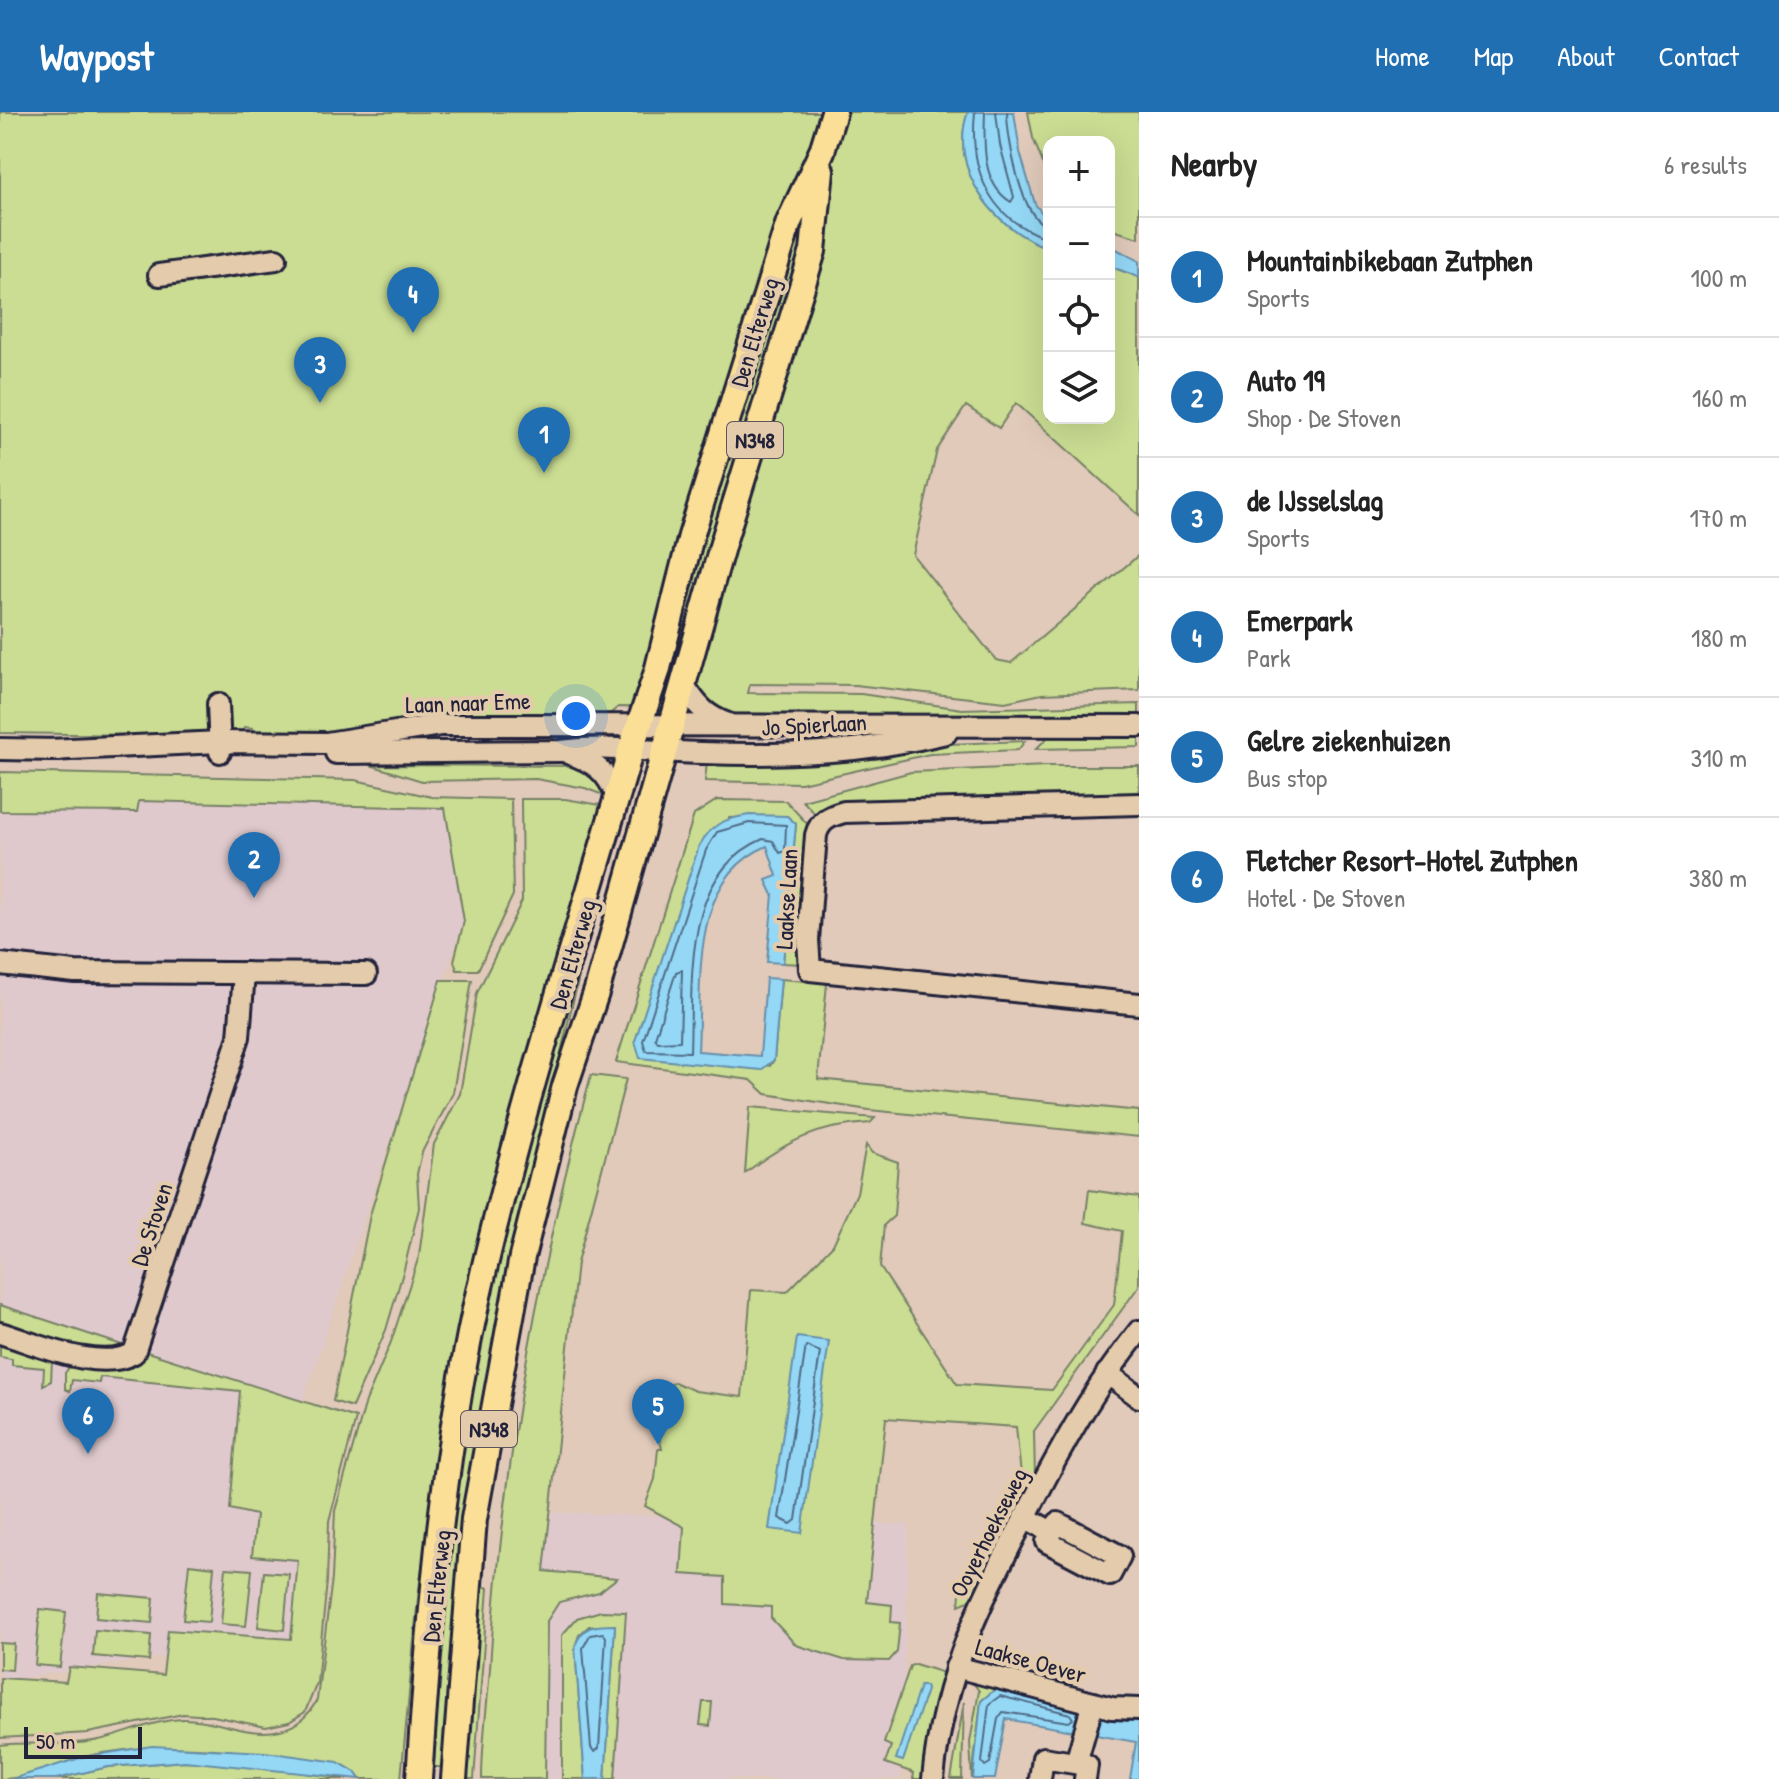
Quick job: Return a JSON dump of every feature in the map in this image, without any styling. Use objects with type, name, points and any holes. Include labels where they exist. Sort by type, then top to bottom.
[{"type":"main road","name":"Den Elterweg","points":[[419,1779],[430,1624],[455,1419],[482,1275],[634,737],[657,672],[691,536],[789,222],[822,151],[834,112]]},
{"type":"main road","name":"Den Elterweg","points":[[454,1779],[474,1519],[522,1257],[565,1086],[597,990],[723,543],[813,251],[822,151]]},
{"type":"main road","name":"N348","points":[[407,1779],[421,1594],[436,1501],[455,1419]]},
{"type":"street","points":[[159,275],[276,259]]},
{"type":"street","name":"Jo Spierlaan","points":[[684,685],[697,706],[712,718],[736,727]]},
{"type":"street","points":[[218,704],[220,747]]},
{"type":"street","name":"Laan naar Eme","points":[[0,749],[327,743],[440,725],[634,737],[664,750]]},
{"type":"street","name":"Jo Spierlaan","points":[[672,726],[1139,726]]},
{"type":"street","name":"Laan naar Eme","points":[[220,747],[561,751],[598,746],[672,726]]},
{"type":"street","name":"Jo Spierlaan","points":[[664,750],[841,754],[965,728]]},
{"type":"street","name":"Laan naar Eme","points":[[561,751],[591,761],[603,770],[617,797]]},
{"type":"street","name":"Laakse Laan","points":[[1139,804],[844,812],[831,815],[819,825],[816,835],[808,940],[810,970],[1139,1004]]},
{"type":"street","points":[[0,964],[75,972],[366,974]]},
{"type":"street","name":"De Stoven","points":[[0,1333],[98,1361],[123,1360],[134,1353],[239,1037],[244,973]]},
{"type":"street","name":"Ooyerhoekseweg","points":[[933,1779],[940,1729],[956,1667],[977,1609],[1067,1433],[1139,1331]]},
{"type":"street","points":[[1107,1373],[1139,1397]]},
{"type":"street","points":[[1024,1517],[1052,1532]]},
{"type":"street","name":"Laakse Oever","points":[[956,1667],[1093,1703],[1139,1709]]},
{"type":"street","name":"Laakse Oever","points":[[1040,1779],[1043,1758],[1080,1771],[1083,1738],[1093,1703]]},
{"type":"shaded area","points":[[0,796],[447,807],[463,922],[303,1401],[303,1636],[0,1681]]},
{"type":"shaded area","points":[[542,1512],[909,1525],[901,1779],[514,1779]]},
{"type":"green space","points":[[0,112],[968,112],[963,134],[964,155],[970,176],[995,213],[1011,228],[1043,246],[1043,424],[1115,424],[1115,268],[1139,277],[1139,515],[1016,403],[999,428],[966,406],[937,450],[913,555],[996,660],[1011,663],[1139,555],[1139,690],[1042,694],[1005,702],[855,685],[750,684],[748,693],[861,694],[962,709],[1139,704],[1139,719],[849,719],[725,714],[719,709],[618,707],[611,713],[590,716],[436,714],[340,736],[253,737],[253,728],[244,727],[244,737],[227,732],[226,726],[208,725],[209,736],[0,733]]},
{"type":"green space","points":[[1028,112],[1139,112],[1139,238],[1115,231],[1115,136],[1043,136],[1043,164],[1033,138]]},
{"type":"green space","points":[[1049,736],[1139,737],[1139,747],[1036,749]]},
{"type":"green space","points":[[1025,741],[1018,750],[930,754],[801,783],[705,781],[707,762],[876,759],[948,744]]},
{"type":"green space","points":[[370,765],[594,767],[608,797],[585,788],[536,779],[422,781]]},
{"type":"green space","points":[[1047,766],[1139,766],[1139,797],[819,818],[803,801],[911,772]]},
{"type":"green space","points":[[0,772],[355,780],[432,797],[511,799],[513,895],[478,970],[457,970],[454,961],[464,921],[445,808],[139,801],[137,812],[0,811]]},
{"type":"green space","points":[[521,799],[565,799],[607,806],[461,1321],[437,1459],[418,1597],[401,1779],[360,1779],[346,1767],[329,1761],[240,1751],[162,1748],[109,1752],[32,1774],[0,1779],[0,1745],[87,1742],[183,1719],[268,1732],[297,1723],[317,1700],[332,1578],[335,1511],[366,1401],[391,1342],[419,1256],[434,1144],[460,1094],[477,993],[522,901]]},
{"type":"green space","points":[[717,800],[786,801],[812,829],[796,949],[801,964],[783,963],[796,824],[787,816],[729,818],[635,1041],[770,1066],[774,1060],[781,979],[827,983],[818,1079],[1139,1111],[1139,1137],[869,1110],[766,1094],[751,1080],[616,1062],[694,815]]},
{"type":"green space","points":[[579,977],[512,1255],[446,1767],[434,1767],[444,1592],[477,1339],[572,978]]},
{"type":"green space","points":[[441,980],[472,980],[453,1093],[422,1152],[417,1174],[419,1208],[404,1269],[386,1330],[352,1407],[333,1401],[370,1215]]},
{"type":"green space","points":[[591,1075],[626,1079],[577,1263],[544,1571],[617,1578],[599,1592],[559,1602],[547,1621],[545,1779],[482,1779],[497,1577],[515,1432],[555,1219]]},
{"type":"green space","points":[[750,1107],[875,1118],[870,1123],[834,1128],[803,1137],[745,1173]]},
{"type":"green space","points":[[866,1145],[872,1153],[898,1162],[894,1216],[884,1225],[880,1267],[957,1384],[1052,1390],[1114,1305],[1122,1231],[1085,1223],[1089,1190],[1139,1197],[1139,1286],[1034,1431],[1035,1478],[971,1600],[959,1605],[961,1583],[1021,1475],[1016,1427],[886,1418],[867,1602],[892,1605],[891,1622],[900,1623],[897,1652],[889,1661],[844,1660],[796,1645],[771,1618],[771,1607],[725,1604],[725,1577],[681,1574],[684,1527],[645,1506],[655,1479],[658,1449],[662,1449],[655,1419],[657,1396],[674,1382],[695,1391],[742,1397],[751,1290],[787,1292],[833,1245],[857,1193]]},
{"type":"green space","points":[[0,1305],[122,1345],[95,1350],[45,1340],[0,1325]]},
{"type":"green space","points":[[0,1342],[52,1360],[51,1381],[43,1385],[44,1368],[12,1365],[12,1359],[0,1357]]},
{"type":"green space","points":[[147,1352],[356,1418],[329,1521],[327,1581],[317,1683],[305,1712],[289,1722],[266,1727],[213,1716],[183,1714],[88,1733],[0,1738],[0,1678],[66,1682],[69,1667],[163,1675],[168,1630],[291,1639],[298,1560],[252,1556],[256,1515],[230,1509],[240,1391],[100,1377],[99,1383],[72,1380],[70,1391],[65,1389],[65,1373],[70,1366],[116,1371],[135,1363]]},
{"type":"green space","points":[[189,1564],[214,1567],[209,1622],[183,1620]]},
{"type":"green space","points":[[226,1568],[252,1570],[246,1626],[221,1624]]},
{"type":"green space","points":[[264,1572],[289,1574],[284,1630],[258,1627]]},
{"type":"green space","points":[[483,1586],[488,1588],[474,1779],[462,1779]]},
{"type":"green space","points":[[98,1593],[154,1598],[152,1623],[96,1618]]},
{"type":"green space","points":[[40,1609],[66,1612],[60,1667],[35,1665]]},
{"type":"green space","points":[[601,1611],[626,1612],[615,1779],[605,1779],[615,1626],[589,1626],[579,1635],[575,1647],[585,1779],[562,1779],[562,1635],[577,1618]]},
{"type":"green space","points":[[95,1630],[151,1635],[149,1661],[93,1656]]},
{"type":"green space","points":[[0,1643],[14,1644],[12,1670],[0,1669]]},
{"type":"green space","points":[[915,1664],[947,1674],[926,1779],[913,1779],[914,1773],[885,1763],[891,1746],[884,1743],[910,1666]]},
{"type":"green space","points":[[971,1680],[998,1687],[981,1701],[972,1779],[970,1742],[979,1691]]},
{"type":"green space","points":[[703,1702],[712,1702],[710,1726],[700,1725]]},
{"type":"green space","points":[[964,1702],[962,1779],[951,1779]]},
{"type":"green space","points":[[185,1761],[226,1762],[348,1779],[56,1779],[108,1767]]},
{"type":"water","points":[[968,112],[1014,112],[1020,152],[1035,204],[1043,214],[1043,246],[1011,228],[981,195],[970,176],[964,155],[963,134]]},
{"type":"water","points":[[1115,248],[1139,261],[1139,277],[1115,268]]},
{"type":"water","points":[[749,815],[787,816],[796,824],[783,963],[767,962],[773,895],[766,880],[777,876],[767,846],[742,861],[724,882],[712,907],[701,964],[698,1051],[760,1056],[766,978],[781,979],[774,1060],[761,1070],[640,1058],[635,1041],[699,846],[719,824]]},
{"type":"water","points":[[797,1337],[829,1341],[802,1533],[769,1529]]},
{"type":"water","points":[[615,1625],[605,1779],[585,1779],[575,1647],[585,1630]]},
{"type":"water","points":[[920,1686],[926,1686],[927,1690],[903,1761],[896,1759]]},
{"type":"water","points":[[998,1687],[1127,1721],[1139,1718],[1139,1779],[1130,1779],[1136,1742],[1006,1719],[995,1779],[973,1779],[981,1701]]},
{"type":"water","points":[[152,1746],[265,1752],[338,1762],[355,1772],[360,1779],[185,1761],[108,1767],[56,1779],[12,1779],[83,1757]]},
{"type":"place","name":"Emerpark","points":[[413,333]]},
{"type":"place","name":"de IJsselslag","points":[[320,403]]},
{"type":"place","name":"Mountainbikebaan Zutphen","points":[[544,473]]},
{"type":"place","name":"Auto 19","points":[[254,898]]},
{"type":"place","name":"Gelre ziekenhuizen","points":[[658,1445]]},
{"type":"place","name":"Fletcher Resort-Hotel Zutphen","points":[[88,1454]]}]
